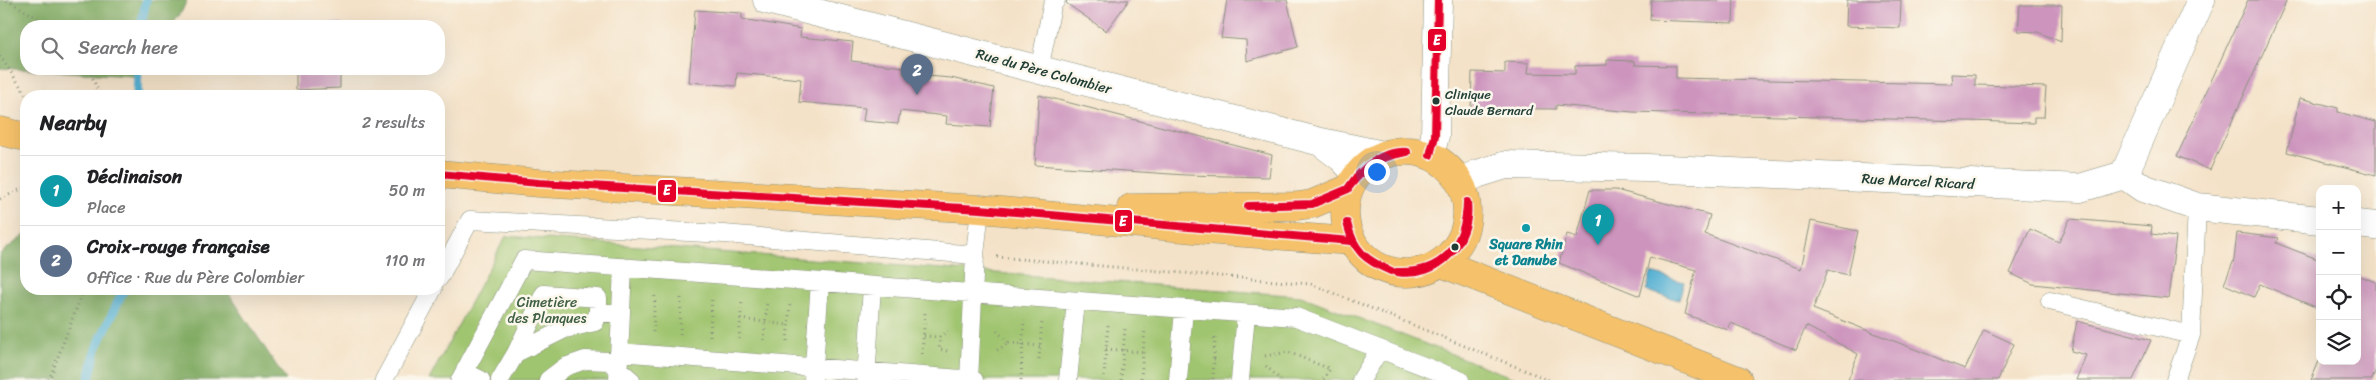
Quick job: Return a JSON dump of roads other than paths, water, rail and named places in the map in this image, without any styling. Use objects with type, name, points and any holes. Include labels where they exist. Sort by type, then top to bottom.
[{"type":"main road","points":[[0,132],[20,136]]},
{"type":"main road","points":[[0,142],[20,144]]},
{"type":"main road","points":[[1399,151],[1414,151],[1430,155],[1447,166],[1463,190],[1468,217],[1464,234],[1454,250],[1441,263],[1422,272],[1402,274],[1381,269],[1364,257],[1351,241],[1345,224],[1344,206],[1353,181],[1369,162],[1383,155],[1399,151]]},
{"type":"main road","points":[[445,175],[539,183],[980,209],[1205,230],[1351,241]]},
{"type":"main road","points":[[980,209],[1298,206],[1312,204],[1353,181]]},
{"type":"main road","points":[[1464,234],[1492,283]]},
{"type":"main road","points":[[1441,263],[1738,380]]},
{"type":"street","name":"Rue du Père Colombier","points":[[767,0],[1321,142],[1383,155]]},
{"type":"street","points":[[1430,155],[1436,136],[1438,0]]},
{"type":"street","points":[[2200,0],[2124,175],[2143,188],[2197,208],[2316,220]]},
{"type":"street","name":"Rue du Père Colombier","points":[[1321,142],[1342,158],[1353,181]]},
{"type":"street","name":"Rue Marcel Ricard","points":[[1463,190],[1506,164],[1646,168],[2080,188],[2124,175]]},
{"type":"street","points":[[2361,224],[2376,226]]},
{"type":"lane","points":[[1038,70],[1052,6],[1056,0]]},
{"type":"lane","points":[[2175,380],[2191,335],[2197,208]]},
{"type":"lane","points":[[969,380],[975,255],[980,209]]},
{"type":"lane","points":[[445,267],[470,220],[724,234],[975,255]]},
{"type":"lane","points":[[481,380],[463,376],[524,260],[1296,317],[1460,380]]},
{"type":"lane","points":[[623,267],[619,352],[623,377]]},
{"type":"lane","points":[[813,374],[820,282]]},
{"type":"lane","points":[[866,376],[872,286]]},
{"type":"lane","points":[[500,380],[516,353],[544,294],[598,298],[598,312],[595,322],[565,329],[516,353]]},
{"type":"lane","points":[[384,380],[430,295]]},
{"type":"lane","points":[[1068,380],[1076,301]]},
{"type":"lane","points":[[2050,301],[2191,335]]},
{"type":"lane","points":[[1178,380],[1184,309]]},
{"type":"lane","points":[[598,312],[621,314]]},
{"type":"lane","points":[[1240,380],[1246,314]]},
{"type":"lane","points":[[619,352],[665,347],[708,359],[763,363],[813,374],[921,376],[974,380]]},
{"type":"lane","points":[[1361,380],[1380,349]]},
{"type":"lane","points":[[548,380],[565,367],[586,360],[609,361],[623,377]]},
{"type":"water","points":[[1651,273],[1684,282],[1679,300],[1646,291]]},
{"type":"waterway","points":[[142,20],[146,0]]},
{"type":"waterway","points":[[137,90],[138,75]]},
{"type":"waterway","points":[[89,380],[96,349],[121,295]]},
{"type":"place","name":"Croix-rouge française","points":[[917,95]]},
{"type":"place","name":"Clinique Claude Bernard","points":[[1436,101]]},
{"type":"place","name":"Square Rhin et Danube","points":[[1526,228]]},
{"type":"place","name":"Déclinaison","points":[[1598,245]]},
{"type":"park label","name":"Cimetière des Planques","points":[[547,310]]}]
